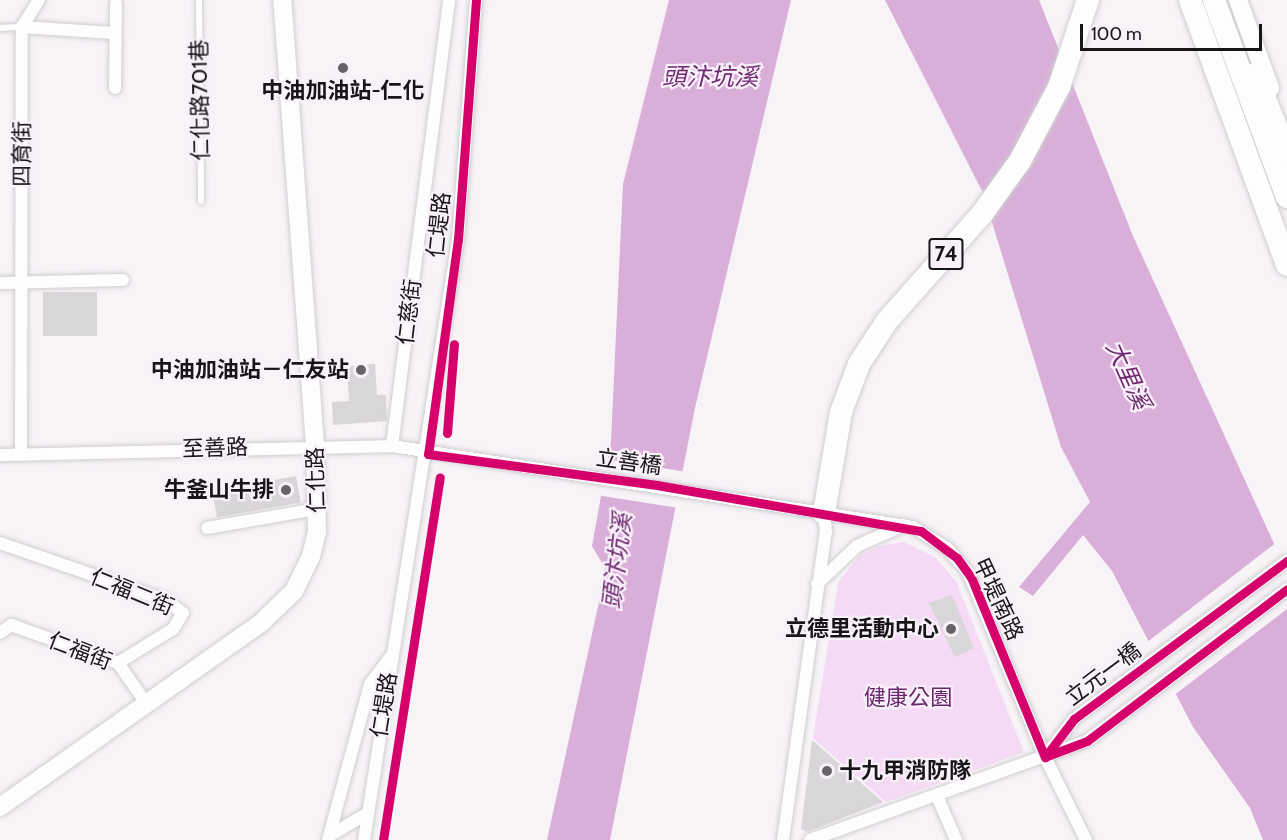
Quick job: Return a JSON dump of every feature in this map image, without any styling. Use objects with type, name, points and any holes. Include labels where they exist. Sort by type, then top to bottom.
[{"type":"highway","name":"74","points":[[824,513],[841,412],[859,364],[887,321],[982,214],[1020,161],[1059,87],[1088,0]]},
{"type":"highway","points":[[1190,0],[1287,265]]},
{"type":"highway","points":[[1214,0],[1287,197]]},
{"type":"highway","points":[[1228,0],[1287,154]]},
{"type":"main road","name":"仁化路","points":[[0,807],[287,600],[311,556],[317,509],[315,445],[282,0]]},
{"type":"main road","points":[[1206,0],[1287,208]]},
{"type":"main road","points":[[1238,0],[1287,132]]},
{"type":"street","points":[[39,0],[22,27],[113,33]]},
{"type":"street","name":"仁慈街","points":[[392,446],[449,0]]},
{"type":"street","name":"仁堤路","points":[[364,840],[420,469],[428,454],[458,239],[476,0]]},
{"type":"street","points":[[115,88],[113,33],[116,3]]},
{"type":"street","name":"四育街","points":[[21,455],[22,27]]},
{"type":"street","points":[[0,283],[123,280]]},
{"type":"street","name":"至善路","points":[[0,456],[315,445],[392,446],[428,454]]},
{"type":"street","name":"立善橋","points":[[428,454],[824,513]]},
{"type":"street","points":[[207,528],[317,509]]},
{"type":"street","points":[[783,840],[826,532],[824,513]]},
{"type":"street","name":"甲堤南路","points":[[824,513],[905,525],[947,548],[968,572],[1045,757],[1086,840]]},
{"type":"street","points":[[817,584],[857,546],[905,525]]},
{"type":"street","name":"仁福二街","points":[[0,543],[165,600],[183,613],[173,629],[117,663]]},
{"type":"street","name":"立元一橋","points":[[1045,757],[1063,743],[1074,718],[1287,561]]},
{"type":"street","name":"立元一橋","points":[[1063,743],[1087,741],[1287,589]]},
{"type":"street","name":"仁福街","points":[[0,633],[11,625],[117,663],[146,703]]},
{"type":"street","points":[[329,838],[370,684],[391,656]]},
{"type":"street","points":[[810,840],[1045,757]]},
{"type":"street","points":[[937,796],[957,840]]},
{"type":"street","points":[[329,838],[368,813]]},
{"type":"lane","name":"仁化路701巷","points":[[199,0],[201,201]]},
{"type":"lane","points":[[0,28],[22,27]]},
{"type":"green space","name":"健康公園","points":[[904,542],[935,557],[956,581],[1024,752],[886,802],[813,738],[838,583],[858,557],[878,546]]},
{"type":"water","name":"頭汴坑溪","points":[[669,0],[791,0],[695,408],[610,840],[547,840],[606,570],[592,546],[611,441],[623,184]]},
{"type":"water","name":"大里溪","points":[[885,0],[1039,0],[1133,236],[1287,572],[1287,840],[1263,840],[1250,808],[1193,727],[1112,571],[1083,535],[1033,596],[1019,587],[1090,502],[1061,447],[983,193]]},
{"type":"pier","points":[[605,459],[686,472],[680,508],[599,496]]},
{"type":"pier","points":[[1277,542],[1287,565],[1287,609],[1173,696],[1146,643]]},
{"type":"building","points":[[43,292],[97,292],[97,336],[43,336]]},
{"type":"building","points":[[375,364],[377,395],[386,395],[387,421],[333,425],[332,402],[349,401],[347,366]]},
{"type":"building","points":[[296,476],[301,503],[217,517],[212,491]]},
{"type":"building","points":[[952,595],[974,648],[955,657],[929,603]]},
{"type":"building","name":"十九甲消防隊","points":[[812,740],[883,802],[807,832],[801,829]]},
{"type":"cycle path","points":[[476,0],[458,239],[428,454],[657,485],[921,531],[957,558],[971,577],[1045,757]]},
{"type":"cycle path","points":[[447,433],[454,344]]},
{"type":"cycle path","points":[[383,840],[440,477]]},
{"type":"cycle path","points":[[1045,757],[1074,719],[1287,561]]},
{"type":"cycle path","points":[[1047,756],[1087,741],[1287,589]]},
{"type":"place","name":"中油加油站-仁化","points":[[343,68]]},
{"type":"place","name":"中油加油站－仁友站","points":[[361,370]]},
{"type":"place","name":"牛釜山牛排","points":[[286,490]]},
{"type":"place","name":"立德里活動中心","points":[[951,629]]},
{"type":"place","name":"十九甲消防隊","points":[[827,771]]}]
